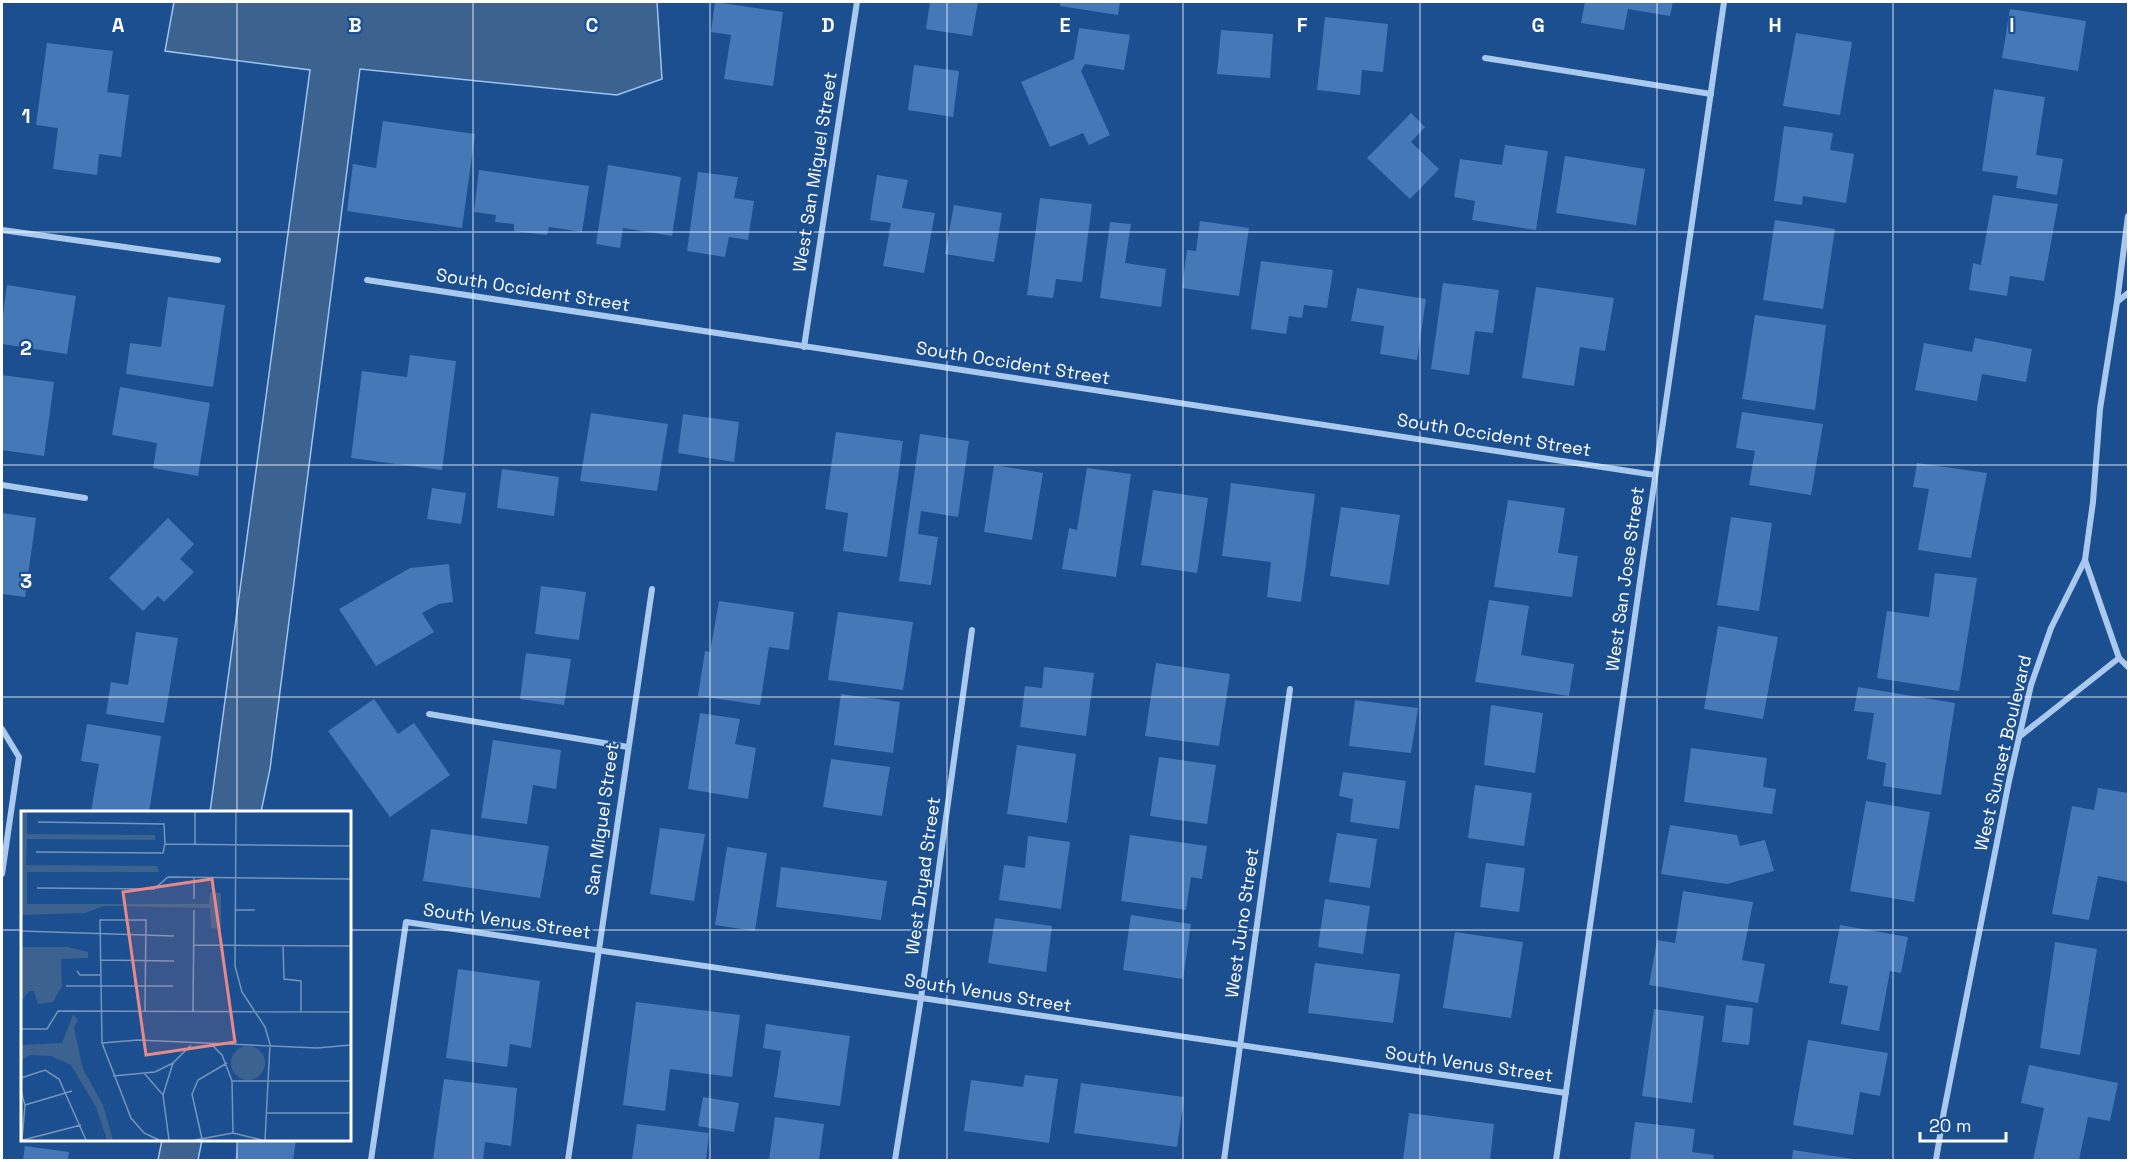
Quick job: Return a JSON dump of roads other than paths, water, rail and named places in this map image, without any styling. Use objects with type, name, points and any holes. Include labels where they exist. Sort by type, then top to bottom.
[{"type":"street","name":"West San Miguel Street","points":[[804,346],[856,2]]},
{"type":"street","name":"West San Jose Street","points":[[1556,1161],[1724,2]]},
{"type":"street","points":[[1485,58],[1711,94]]},
{"type":"street","name":"West Sunset Boulevard","points":[[1936,1161],[1944,1111],[2031,685],[2051,628],[2085,560],[2094,502],[2100,409],[2128,216]]},
{"type":"street","points":[[2,231],[218,260]]},
{"type":"street","name":"South Occident Street","points":[[367,280],[1655,475]]},
{"type":"street","points":[[2117,302],[2128,293]]},
{"type":"street","points":[[2,485],[85,498]]},
{"type":"street","points":[[2085,560],[2119,658],[2128,667]]},
{"type":"street","name":"San Miguel Street","points":[[568,1161],[652,589]]},
{"type":"street","name":"West Dryad Street","points":[[896,1161],[972,630]]},
{"type":"street","points":[[2019,738],[2119,658]]},
{"type":"street","name":"West Juno Street","points":[[1224,1161],[1290,689]]},
{"type":"street","points":[[429,714],[628,747]]},
{"type":"street","points":[[2,729],[19,757],[2,874]]},
{"type":"street","name":"South Venus Street","points":[[371,1161],[406,922],[1566,1093]]},
{"type":"water","points":[[174,2],[657,2],[662,79],[617,95],[360,69],[270,769],[261,811],[210,811],[310,70],[165,51]]},
{"type":"water","points":[[162,1141],[202,1141],[198,1160],[158,1160]]}]
